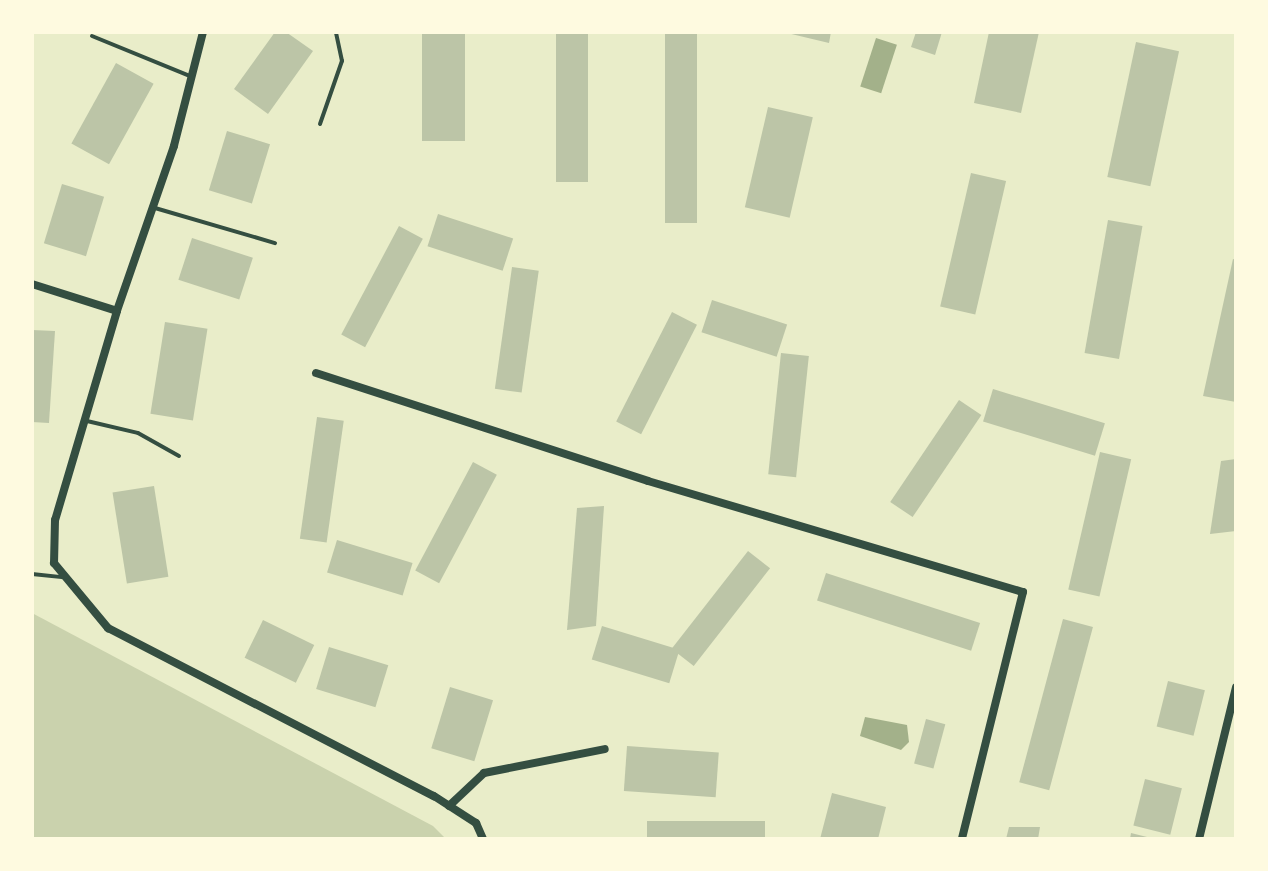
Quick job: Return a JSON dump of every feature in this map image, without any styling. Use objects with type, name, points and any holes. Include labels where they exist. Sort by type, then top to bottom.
[{"type":"street","points":[[203,32],[153,207],[117,311],[55,520],[54,563],[108,628],[449,806],[476,823],[483,839]]},
{"type":"street","points":[[32,284],[117,311]]},
{"type":"street","points":[[316,373],[648,481],[1023,592],[962,839]]},
{"type":"street","points":[[1199,839],[1236,687]]},
{"type":"street","points":[[449,806],[484,773],[605,749]]},
{"type":"lane","points":[[320,124],[342,61],[336,32]]},
{"type":"lane","points":[[92,36],[192,77]]},
{"type":"lane","points":[[153,207],[275,243]]},
{"type":"lane","points":[[85,420],[138,433],[179,456]]},
{"type":"lane","points":[[32,574],[64,577]]},
{"type":"shaded area","points":[[876,38],[897,45],[881,93],[860,87]]},
{"type":"shaded area","points":[[32,613],[433,826],[446,839],[32,839]]},
{"type":"shaded area","points":[[865,717],[907,725],[909,742],[901,750],[860,736]]},
{"type":"building","points":[[275,32],[286,32],[313,51],[268,114],[234,89]]},
{"type":"building","points":[[422,32],[465,32],[465,141],[422,141]]},
{"type":"building","points":[[556,32],[588,32],[588,182],[556,182]]},
{"type":"building","points":[[665,32],[697,32],[697,223],[665,223]]},
{"type":"building","points":[[783,32],[831,32],[829,43]]},
{"type":"building","points":[[916,32],[942,32],[935,55],[911,47]]},
{"type":"building","points":[[989,32],[1039,32],[1021,113],[974,103]]},
{"type":"building","points":[[1136,42],[1179,51],[1150,186],[1107,177]]},
{"type":"building","points":[[116,63],[154,84],[109,164],[71,143]]},
{"type":"building","points":[[768,107],[813,117],[790,218],[745,207]]},
{"type":"building","points":[[227,131],[270,144],[252,203],[209,190]]},
{"type":"building","points":[[971,173],[1006,181],[975,315],[940,306]]},
{"type":"building","points":[[62,184],[104,197],[86,256],[44,243]]},
{"type":"building","points":[[438,214],[513,238],[503,271],[427,246]]},
{"type":"building","points":[[1108,220],[1142,226],[1119,359],[1085,353]]},
{"type":"building","points":[[399,226],[423,239],[365,347],[341,335]]},
{"type":"building","points":[[192,238],[253,258],[239,300],[178,280]]},
{"type":"building","points":[[1233,259],[1236,260],[1236,402],[1203,396]]},
{"type":"building","points":[[512,267],[539,271],[522,393],[495,389]]},
{"type":"building","points":[[712,300],[787,324],[777,357],[701,332]]},
{"type":"building","points":[[672,312],[697,325],[641,434],[616,422]]},
{"type":"building","points":[[165,322],[207,329],[193,421],[150,414]]},
{"type":"building","points":[[32,330],[55,331],[49,423],[32,422]]},
{"type":"building","points":[[781,353],[809,356],[796,477],[768,474]]},
{"type":"building","points":[[993,389],[1105,423],[1095,456],[983,422]]},
{"type":"building","points":[[959,400],[981,415],[913,517],[890,502]]},
{"type":"building","points":[[317,417],[344,421],[327,543],[300,539]]},
{"type":"building","points":[[1100,452],[1131,459],[1099,597],[1068,589]]},
{"type":"building","points":[[1236,459],[1236,531],[1210,534],[1221,461]]},
{"type":"building","points":[[473,462],[497,475],[439,583],[415,571]]},
{"type":"building","points":[[154,486],[168,577],[127,583],[113,493]]},
{"type":"building","points":[[604,506],[596,626],[567,630],[577,508]]},
{"type":"building","points":[[337,540],[413,563],[403,596],[327,573]]},
{"type":"building","points":[[748,551],[770,568],[694,666],[672,649]]},
{"type":"building","points":[[826,573],[980,623],[971,651],[817,601]]},
{"type":"building","points":[[1063,619],[1093,627],[1049,790],[1019,782]]},
{"type":"building","points":[[263,620],[314,645],[296,683],[245,658]]},
{"type":"building","points":[[602,626],[679,650],[669,683],[592,659]]},
{"type":"building","points":[[329,647],[388,665],[375,707],[316,689]]},
{"type":"building","points":[[1168,681],[1205,690],[1194,736],[1157,727]]},
{"type":"building","points":[[450,687],[493,700],[474,761],[431,748]]},
{"type":"building","points":[[926,719],[945,724],[933,769],[914,763]]},
{"type":"building","points":[[627,746],[719,752],[716,797],[624,791]]},
{"type":"building","points":[[1145,779],[1182,788],[1170,835],[1133,826]]},
{"type":"building","points":[[832,793],[886,807],[878,839],[820,839]]},
{"type":"building","points":[[647,821],[765,821],[765,839],[647,839]]},
{"type":"building","points":[[1009,827],[1040,827],[1038,839],[1006,839]]},
{"type":"building","points":[[1131,833],[1151,838],[1151,839],[1130,839]]}]
